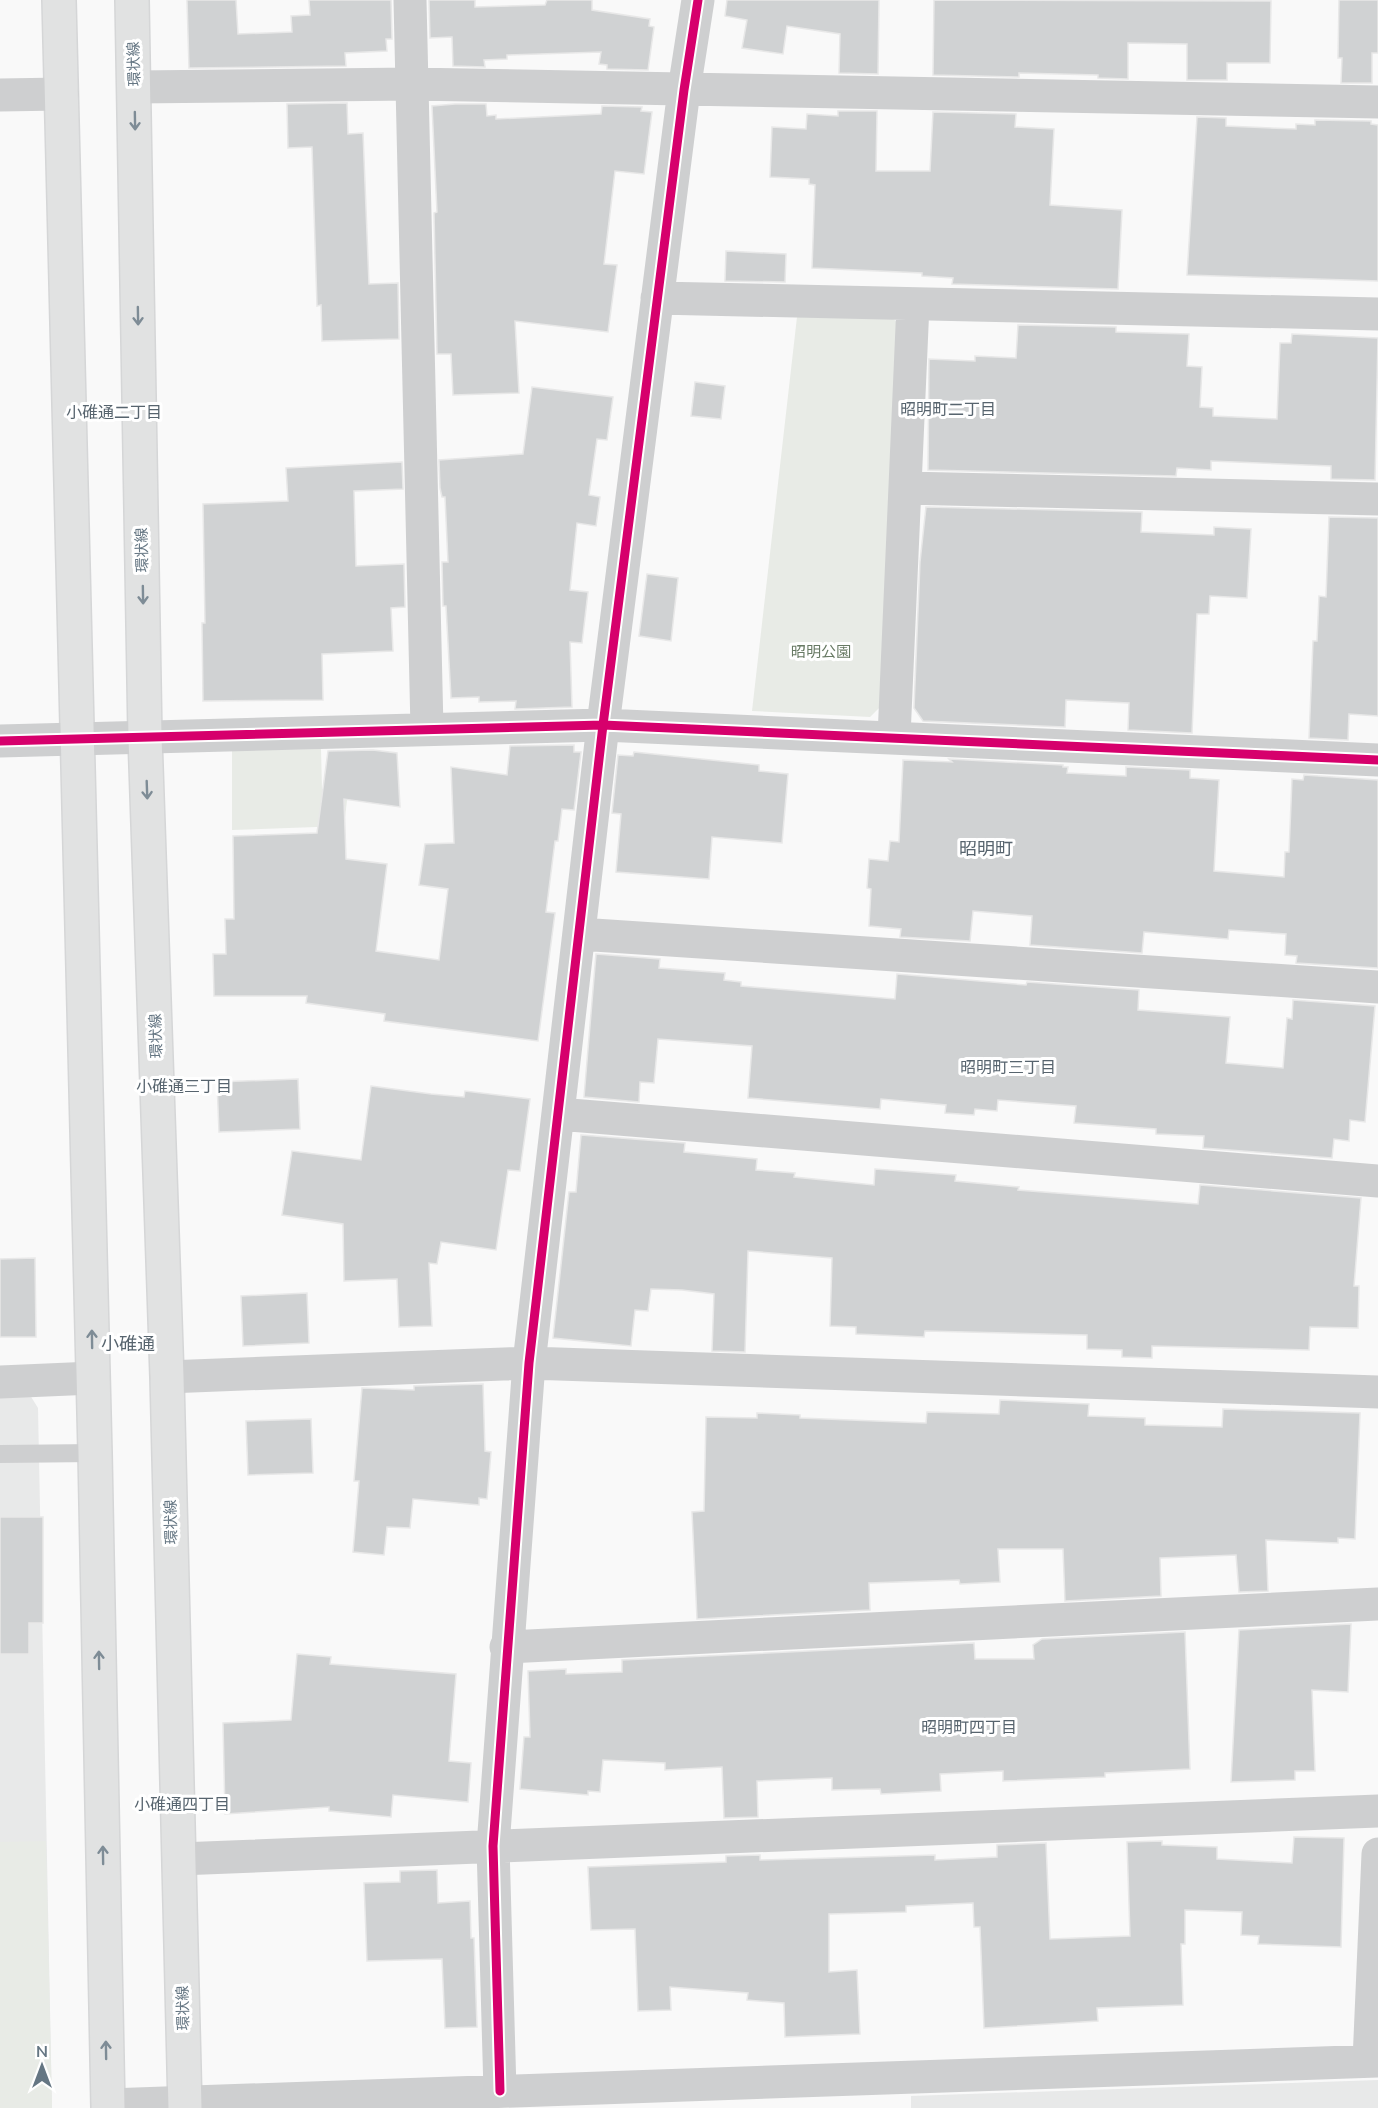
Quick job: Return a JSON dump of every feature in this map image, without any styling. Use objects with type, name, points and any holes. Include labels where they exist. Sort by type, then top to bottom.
[{"type":"main road","points":[[59,0],[95,1453],[108,2107]]},
{"type":"main road","name":"環状線","points":[[132,0],[146,737],[167,1377],[185,2105]]},
{"type":"street","points":[[410,0],[427,729]]},
{"type":"street","points":[[500,2091],[493,1846],[529,1363],[603,724],[684,90],[698,0]]},
{"type":"street","points":[[135,87],[411,84],[1378,102]]},
{"type":"street","points":[[0,95],[62,94]]},
{"type":"street","points":[[657,298],[1378,314]]},
{"type":"street","points":[[894,737],[913,304]]},
{"type":"street","points":[[905,488],[1378,499]]},
{"type":"street","points":[[0,741],[603,724],[1378,760]]},
{"type":"street","points":[[579,934],[1378,987]]},
{"type":"street","points":[[558,1114],[1378,1180]]},
{"type":"street","points":[[167,1377],[529,1363],[1378,1392]]},
{"type":"street","points":[[0,1382],[93,1378]]},
{"type":"street","points":[[507,1647],[1378,1604]]},
{"type":"street","points":[[179,1859],[1378,1811]]},
{"type":"street","points":[[108,2107],[1374,2061],[1378,1854]]},
{"type":"lane","points":[[0,1454],[95,1453]]},
{"type":"shaded area","points":[[30,1395],[38,1408],[52,2108],[0,2108],[0,1396]]},
{"type":"shaded area","points":[[1378,2080],[1378,2108],[911,2108],[911,2096]]},
{"type":"green space","name":"昭明公園","points":[[797,317],[892,318],[898,323],[880,707],[870,717],[752,711]]},
{"type":"green space","points":[[321,749],[322,789],[348,792],[344,826],[232,830],[232,750]]},
{"type":"green space","points":[[46,1841],[52,2108],[0,2108],[0,1842]]},
{"type":"building","points":[[187,0],[236,0],[238,34],[292,32],[291,16],[310,15],[309,0],[391,0],[392,39],[386,39],[387,51],[345,53],[346,66],[189,68]]},
{"type":"building","points":[[429,0],[475,0],[475,7],[545,5],[547,0],[592,0],[592,10],[650,19],[649,26],[654,27],[648,70],[607,69],[607,65],[599,64],[601,52],[507,55],[507,59],[484,60],[485,67],[453,66],[452,37],[430,38]]},
{"type":"building","points":[[727,0],[879,0],[878,74],[839,73],[840,34],[787,26],[783,54],[742,48],[747,20],[725,16]]},
{"type":"building","points":[[934,0],[1271,1],[1270,63],[1227,63],[1227,80],[1187,80],[1187,44],[1128,43],[1128,79],[1098,78],[1098,75],[1019,73],[1019,77],[933,75]]},
{"type":"building","points":[[1339,0],[1378,0],[1378,53],[1372,53],[1372,83],[1341,83],[1342,58],[1338,58]]},
{"type":"building","points":[[347,103],[348,134],[363,133],[369,284],[398,283],[399,339],[322,341],[321,305],[317,306],[312,147],[288,148],[287,104]]},
{"type":"building","points":[[486,104],[487,116],[496,115],[496,119],[601,114],[602,106],[642,107],[641,111],[652,112],[644,174],[615,171],[604,264],[617,265],[608,332],[515,321],[519,393],[453,395],[451,354],[437,354],[434,213],[437,212],[432,106]]},
{"type":"building","points":[[838,111],[877,111],[876,171],[930,171],[933,112],[1016,114],[1015,127],[1054,129],[1050,205],[1122,210],[1118,289],[952,284],[953,278],[922,276],[922,273],[812,268],[815,185],[809,184],[809,179],[770,177],[772,127],[806,129],[807,114],[838,116]]},
{"type":"building","points":[[1197,117],[1226,118],[1226,126],[1296,129],[1296,124],[1315,125],[1315,120],[1371,121],[1371,124],[1378,125],[1378,281],[1187,275]]},
{"type":"building","points":[[726,251],[786,254],[785,282],[725,281]]},
{"type":"building","points":[[1018,325],[1116,327],[1116,332],[1189,334],[1187,366],[1202,367],[1200,407],[1213,408],[1213,416],[1277,419],[1280,343],[1291,343],[1292,334],[1378,338],[1375,480],[1331,479],[1331,466],[1211,461],[1211,470],[1177,468],[1176,476],[928,470],[929,359],[975,361],[975,356],[1016,358]]},
{"type":"building","points":[[695,382],[725,386],[721,419],[691,416]]},
{"type":"building","points":[[532,387],[613,397],[607,440],[597,439],[589,495],[600,497],[596,526],[577,523],[570,590],[588,592],[582,643],[570,642],[572,707],[515,709],[516,701],[479,702],[479,697],[451,698],[446,606],[443,606],[442,562],[448,562],[445,497],[442,497],[440,488],[439,460],[523,454]]},
{"type":"building","points":[[402,462],[403,489],[354,491],[356,566],[404,564],[405,607],[391,608],[393,651],[322,654],[323,700],[203,701],[202,623],[205,623],[203,504],[288,501],[286,468]]},
{"type":"building","points":[[926,507],[1142,512],[1141,532],[1214,535],[1214,527],[1251,529],[1247,598],[1210,596],[1209,614],[1197,614],[1192,733],[1128,730],[1129,703],[1066,700],[1065,727],[923,721],[914,708],[920,562]]},
{"type":"building","points":[[1329,517],[1378,518],[1378,716],[1349,714],[1348,740],[1309,738],[1313,641],[1317,641],[1319,596],[1326,597]]},
{"type":"building","points":[[647,574],[678,578],[671,641],[639,636]]},
{"type":"building","points":[[574,745],[574,752],[581,752],[574,810],[562,809],[558,841],[555,841],[546,912],[555,913],[538,1041],[384,1021],[385,1014],[306,1003],[307,996],[214,996],[213,954],[226,954],[225,919],[234,919],[233,836],[317,833],[328,751],[373,750],[397,753],[400,807],[344,799],[346,859],[387,864],[376,951],[439,960],[448,889],[419,885],[425,844],[454,843],[451,767],[507,775],[510,746]]},
{"type":"building","points":[[634,752],[759,765],[759,771],[788,774],[782,843],[712,837],[709,879],[616,872],[621,814],[612,813],[618,755],[633,756]]},
{"type":"building","points":[[949,759],[1063,765],[1063,767],[1068,767],[1067,773],[1126,776],[1126,767],[1190,770],[1190,778],[1219,780],[1214,871],[1284,877],[1285,852],[1289,852],[1292,779],[1303,780],[1304,775],[1378,780],[1378,968],[1296,963],[1297,956],[1285,955],[1286,934],[1229,930],[1228,939],[1144,932],[1142,953],[1030,945],[1032,916],[973,911],[970,941],[900,937],[901,929],[869,926],[871,889],[867,888],[869,859],[888,861],[890,841],[899,842],[903,760],[952,762]]},
{"type":"building","points":[[596,954],[660,959],[659,968],[725,973],[724,980],[741,982],[741,986],[895,999],[897,974],[1026,985],[1027,982],[1139,990],[1138,1010],[1230,1017],[1226,1063],[1283,1068],[1287,1018],[1292,1019],[1293,1000],[1375,1006],[1365,1122],[1350,1120],[1349,1141],[1334,1139],[1332,1158],[1203,1148],[1204,1136],[1156,1134],[1156,1129],[1074,1123],[1076,1106],[998,1100],[997,1111],[975,1109],[974,1115],[945,1113],[946,1105],[881,1099],[880,1109],[748,1098],[752,1046],[658,1039],[654,1083],[640,1082],[639,1102],[584,1097]]},
{"type":"building","points":[[298,1079],[300,1129],[219,1132],[217,1082]]},
{"type":"building","points":[[371,1086],[464,1097],[465,1091],[530,1099],[520,1171],[508,1170],[496,1250],[441,1242],[437,1264],[429,1263],[432,1326],[399,1327],[397,1279],[344,1281],[343,1224],[282,1215],[292,1151],[361,1160]]},
{"type":"building","points":[[581,1135],[685,1143],[684,1152],[757,1159],[756,1170],[795,1173],[794,1177],[874,1185],[875,1169],[956,1175],[955,1181],[1019,1187],[1018,1190],[1198,1204],[1200,1185],[1361,1198],[1354,1286],[1359,1286],[1358,1328],[1310,1327],[1309,1350],[1152,1346],[1152,1358],[1122,1357],[1122,1350],[1087,1349],[1087,1335],[925,1331],[924,1337],[856,1334],[856,1327],[830,1326],[832,1258],[748,1251],[745,1352],[712,1351],[714,1294],[682,1290],[651,1289],[648,1311],[635,1310],[631,1346],[553,1338],[569,1192],[576,1192]]},
{"type":"building","points":[[35,1258],[36,1337],[0,1337],[0,1259]]},
{"type":"building","points":[[307,1293],[309,1343],[243,1346],[241,1296]]},
{"type":"building","points":[[483,1384],[485,1451],[491,1452],[487,1499],[479,1498],[479,1505],[413,1499],[410,1528],[387,1527],[384,1555],[353,1552],[359,1481],[354,1481],[362,1388],[414,1390],[414,1386]]},
{"type":"building","points":[[1000,1400],[1089,1404],[1088,1416],[1145,1418],[1145,1425],[1222,1427],[1223,1409],[1360,1413],[1355,1539],[1338,1538],[1338,1543],[1266,1540],[1268,1591],[1239,1592],[1236,1555],[1160,1558],[1161,1596],[1065,1601],[1063,1549],[998,1549],[1000,1582],[960,1584],[959,1580],[869,1583],[870,1610],[697,1619],[692,1512],[704,1511],[706,1417],[757,1418],[757,1413],[800,1415],[800,1418],[926,1423],[927,1412],[999,1414]]},
{"type":"building","points":[[311,1419],[313,1473],[248,1475],[246,1421]]},
{"type":"building","points":[[0,1517],[43,1517],[43,1623],[29,1623],[29,1654],[0,1654]]},
{"type":"building","points":[[1351,1624],[1348,1692],[1312,1690],[1315,1771],[1295,1771],[1295,1780],[1231,1782],[1239,1630]]},
{"type":"building","points":[[1185,1632],[1190,1769],[1105,1773],[1105,1777],[1003,1781],[1003,1771],[940,1774],[941,1791],[881,1794],[880,1789],[832,1790],[832,1778],[757,1781],[758,1817],[724,1818],[722,1767],[665,1770],[665,1763],[603,1760],[600,1792],[588,1791],[588,1795],[520,1789],[524,1737],[530,1737],[528,1671],[566,1669],[566,1674],[622,1672],[622,1660],[974,1643],[975,1659],[1034,1659],[1033,1645],[1042,1639]]},
{"type":"building","points":[[297,1654],[331,1657],[330,1664],[456,1674],[449,1761],[471,1763],[468,1802],[393,1795],[391,1817],[329,1811],[329,1807],[225,1814],[223,1723],[291,1720]]},
{"type":"building","points":[[1294,1837],[1344,1838],[1341,1947],[1258,1944],[1259,1936],[1241,1935],[1242,1912],[1185,1910],[1185,1944],[1181,1944],[1183,2005],[1097,2008],[1098,2021],[984,2028],[980,1927],[974,1927],[973,1903],[906,1906],[906,1912],[829,1914],[829,1972],[857,1970],[860,2034],[785,2037],[784,2003],[747,2000],[748,1993],[670,1987],[671,2010],[638,2011],[635,1929],[591,1930],[588,1867],[726,1862],[726,1856],[760,1855],[760,1860],[935,1855],[935,1860],[997,1857],[997,1845],[1046,1843],[1050,1939],[1130,1936],[1127,1842],[1162,1841],[1162,1845],[1217,1847],[1217,1859],[1292,1863]]},
{"type":"building","points":[[437,1870],[438,1903],[470,1901],[471,1938],[474,1938],[477,2027],[445,2028],[442,1959],[367,1961],[364,1883],[400,1882],[400,1871]]},
{"type":"cycle path","points":[[500,2091],[493,1846],[529,1363],[603,725],[684,90],[698,0]]},
{"type":"cycle path","points":[[0,741],[603,725],[1378,760]]},
{"type":"district","name":"昭明町二丁目","points":[[948,410]]},
{"type":"district","name":"小碓通二丁目","points":[[114,413]]},
{"type":"district","name":"昭明町","points":[[986,849]]},
{"type":"district","name":"昭明町三丁目","points":[[1008,1068]]},
{"type":"district","name":"小碓通三丁目","points":[[184,1087]]},
{"type":"district","name":"小碓通","points":[[128,1344]]},
{"type":"district","name":"昭明町四丁目","points":[[969,1728]]},
{"type":"district","name":"小碓通四丁目","points":[[182,1805]]}]
